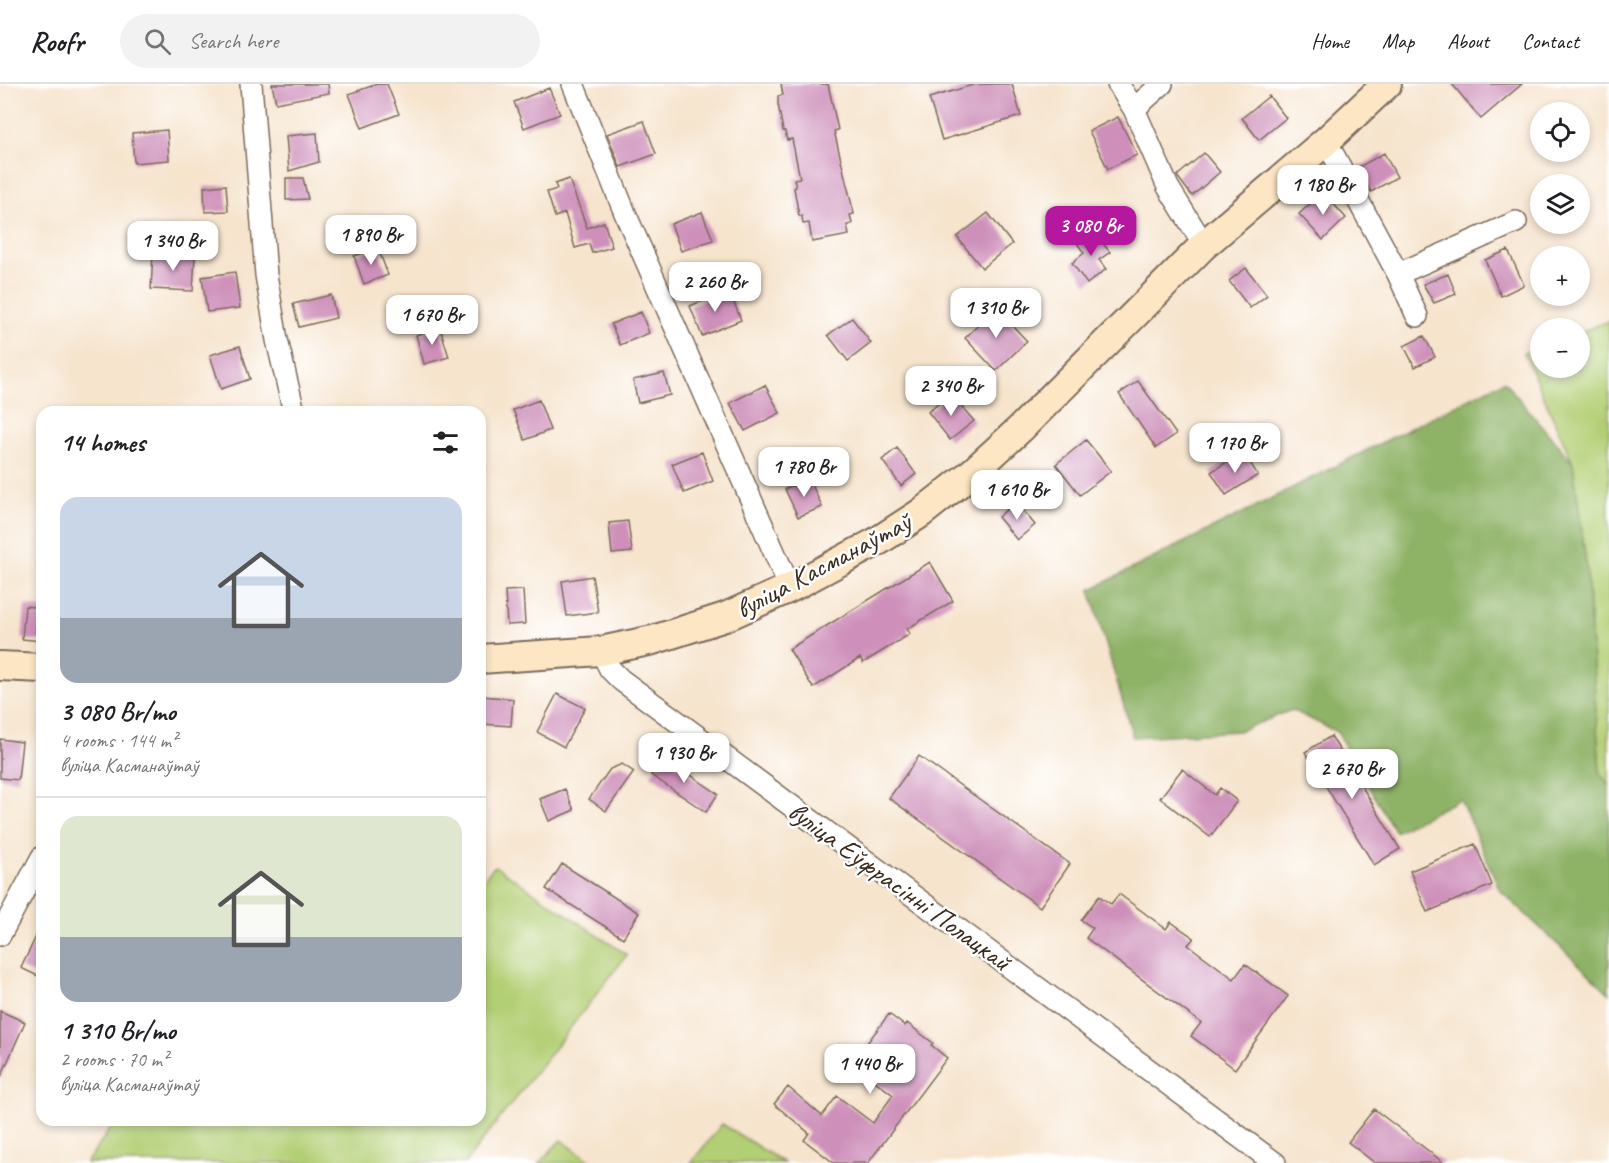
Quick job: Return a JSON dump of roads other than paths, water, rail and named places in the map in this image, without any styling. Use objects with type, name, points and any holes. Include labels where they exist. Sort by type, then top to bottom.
[{"type":"main road","name":"вуліца Касманаўтаў","points":[[601,651],[654,640],[725,617],[790,588],[878,541],[921,513],[973,472],[1020,429],[1204,246],[1326,141],[1387,84]]},
{"type":"main road","points":[[486,659],[601,651]]},
{"type":"main road","points":[[0,666],[36,668]]},
{"type":"street","points":[[250,84],[266,275],[277,340],[293,406]]},
{"type":"street","points":[[573,84],[625,213],[790,588]]},
{"type":"street","points":[[1118,84],[1134,109],[1168,187],[1204,246]]},
{"type":"street","points":[[1134,109],[1162,84]]},
{"type":"street","points":[[1326,141],[1398,274],[1417,316]]},
{"type":"street","points":[[1398,274],[1516,222]]},
{"type":"street","name":"вуліца Еўфрасінні Полацкай","points":[[601,651],[610,669],[621,680],[1275,1163]]},
{"type":"street","points":[[0,935],[36,868]]}]
